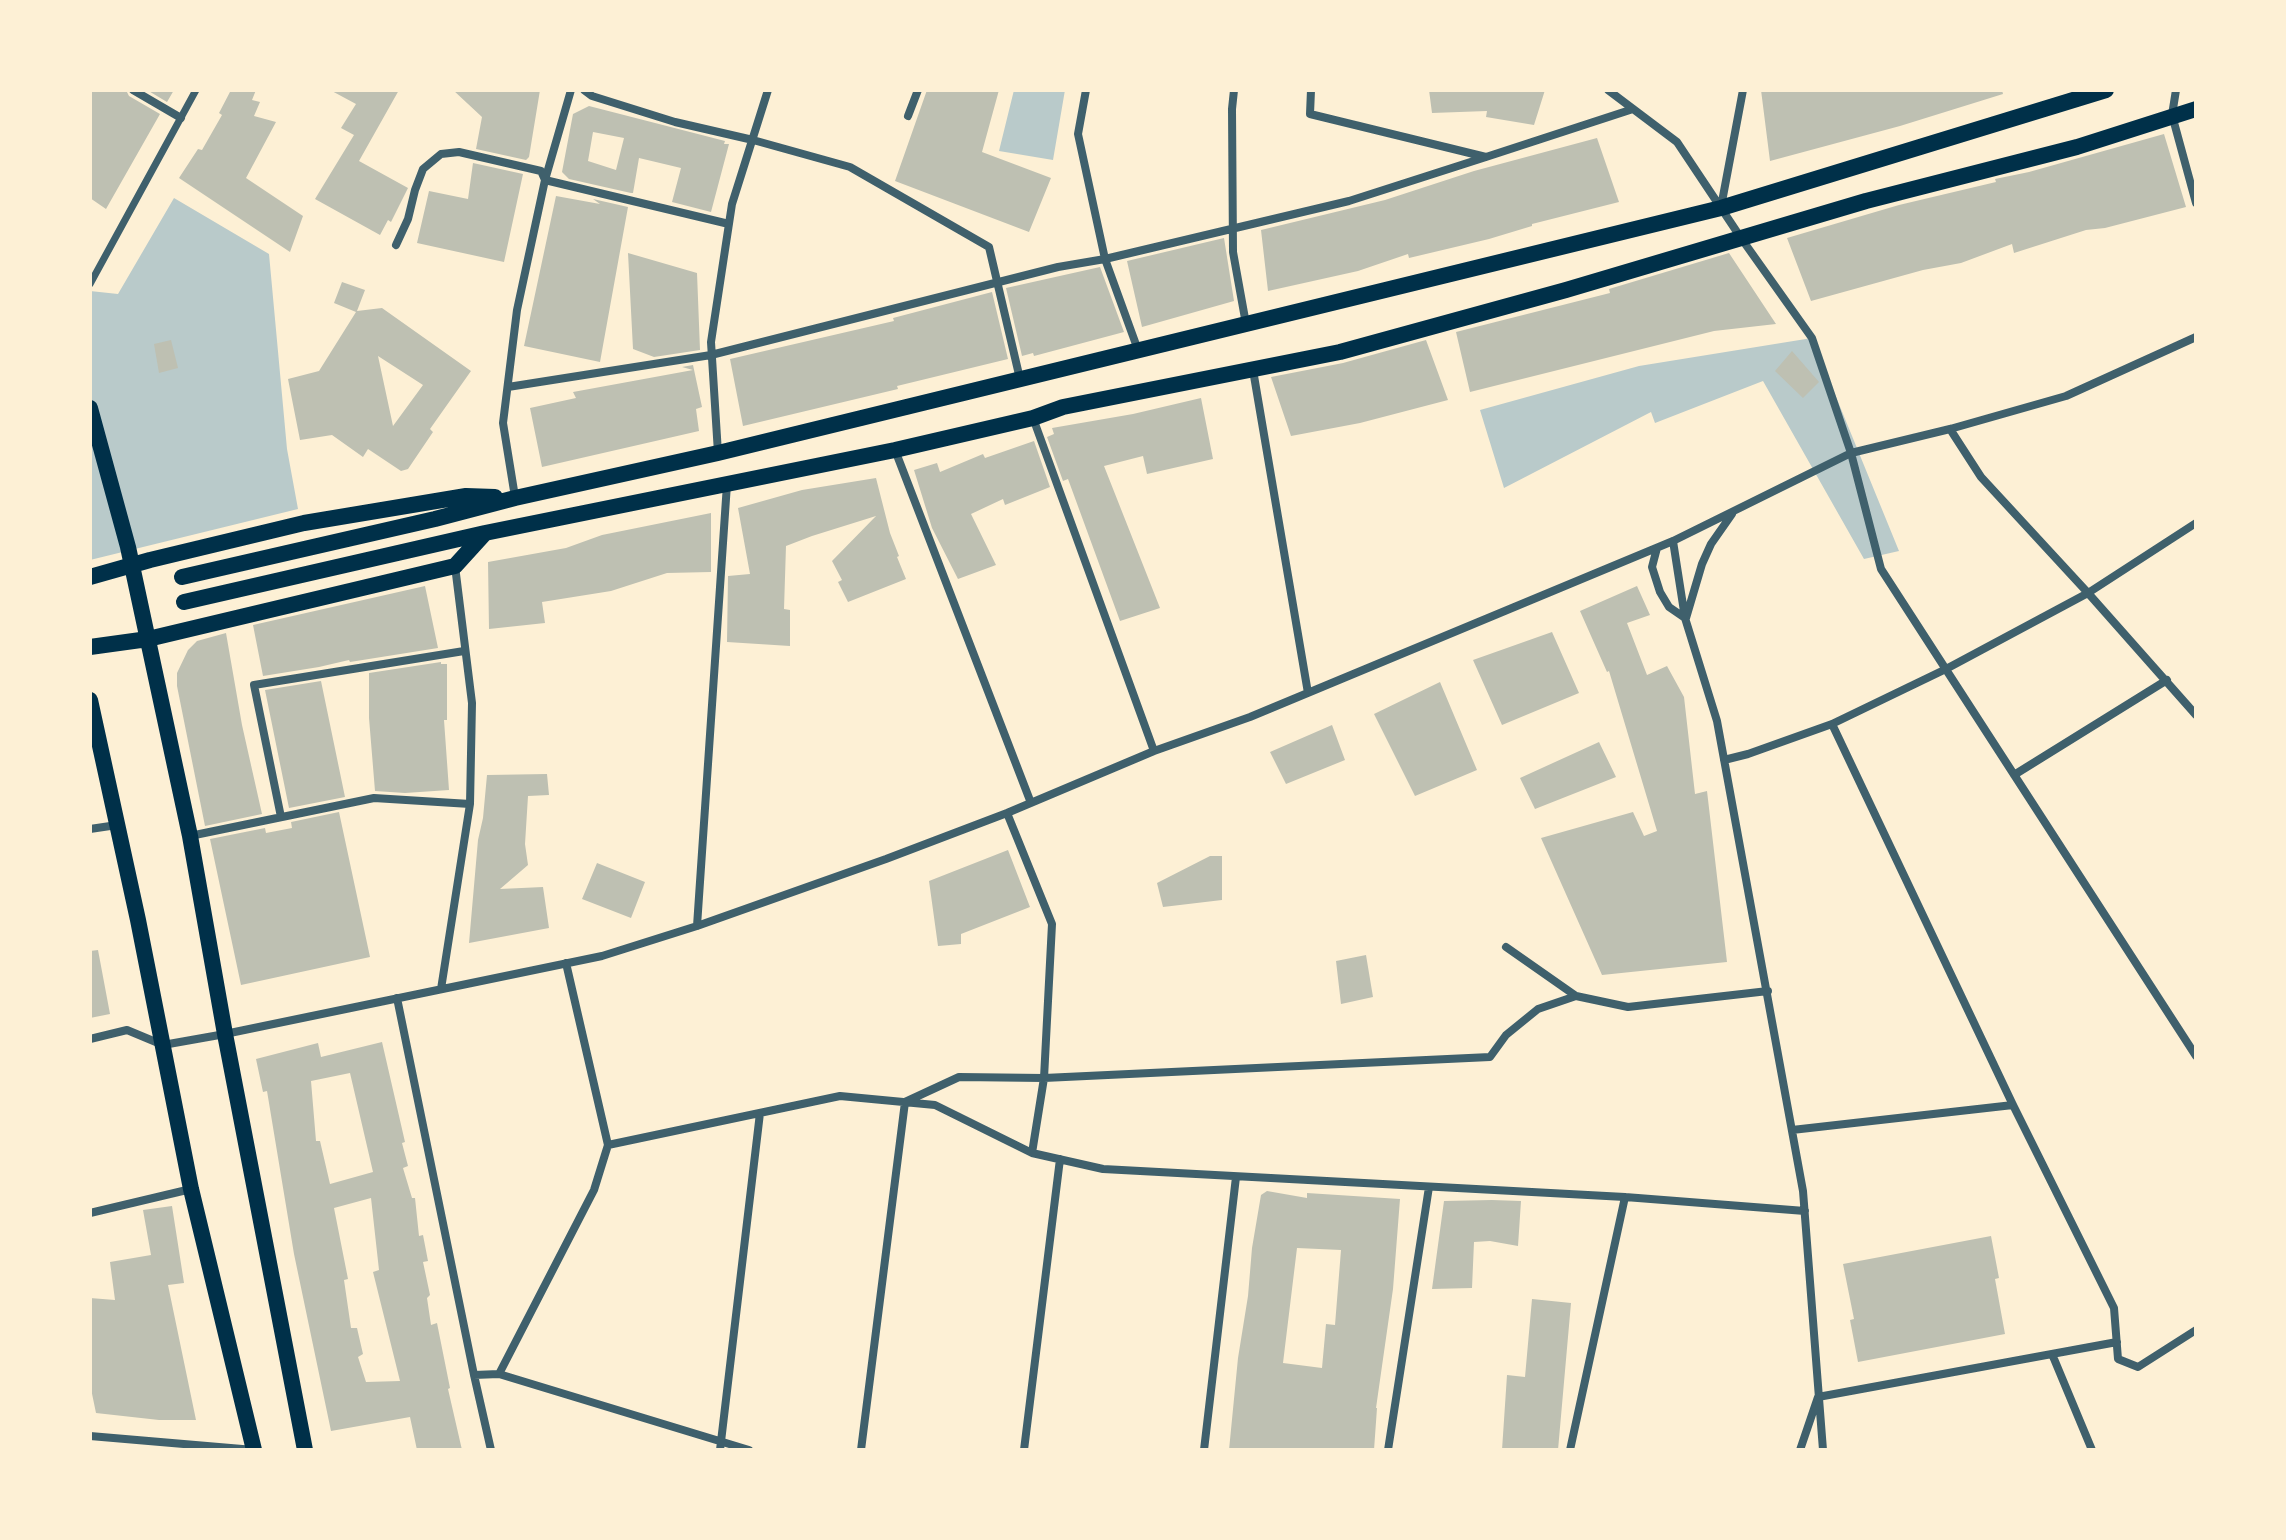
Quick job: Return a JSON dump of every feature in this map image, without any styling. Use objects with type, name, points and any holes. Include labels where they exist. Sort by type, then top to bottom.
[{"type":"main road","points":[[182,577],[718,453],[1721,208],[2106,90]]},
{"type":"main road","points":[[184,602],[485,533],[895,450],[1033,418],[1063,407],[1355,348],[1566,290],[1866,201],[2077,147],[2196,109]]},
{"type":"main road","points":[[90,408],[132,565],[190,836],[305,1450]]},
{"type":"main road","points":[[90,577],[304,523],[466,496],[515,498]]},
{"type":"main road","points":[[90,647],[148,639],[455,566],[485,533]]},
{"type":"main road","points":[[90,700],[119,825],[191,1189],[254,1450]]},
{"type":"street","points":[[133,90],[181,118]]},
{"type":"street","points":[[90,284],[196,90]]},
{"type":"street","points":[[515,498],[503,423],[518,304],[545,180],[571,90]]},
{"type":"street","points":[[584,90],[592,96],[675,122],[850,167],[989,247],[1020,379]]},
{"type":"street","points":[[718,453],[711,342],[732,204],[768,90]]},
{"type":"street","points":[[908,116],[918,90]]},
{"type":"street","points":[[1086,90],[1078,134],[1105,259],[1138,350]]},
{"type":"street","points":[[1234,90],[1233,252],[1246,324]]},
{"type":"street","points":[[1311,90],[1310,114],[1486,157]]},
{"type":"street","points":[[1608,90],[1677,142],[1812,338],[1851,453],[1881,569],[2196,1056]]},
{"type":"street","points":[[1721,208],[1743,90]]},
{"type":"street","points":[[2176,90],[2172,115],[2196,203]]},
{"type":"street","points":[[508,387],[711,355],[1058,267],[1105,259],[1349,201],[1633,109]]},
{"type":"street","points":[[396,245],[408,219],[423,169],[441,154],[459,152],[541,171],[545,180]]},
{"type":"street","points":[[545,180],[729,224]]},
{"type":"street","points":[[90,1039],[127,1030],[163,1045],[225,1034],[602,956],[697,926],[886,859],[1007,813],[1154,751],[1250,717],[1673,541],[1851,453],[2066,396],[2196,337]]},
{"type":"street","points":[[1252,369],[1308,693]]},
{"type":"street","points":[[1033,418],[1154,751]]},
{"type":"street","points":[[1950,429],[1981,477],[2196,715]]},
{"type":"street","points":[[895,450],[1031,803]]},
{"type":"street","points":[[697,926],[727,484]]},
{"type":"street","points":[[1685,618],[1707,554],[1723,525],[1735,511]]},
{"type":"street","points":[[1724,760],[1832,724],[1946,669],[2088,593],[2196,523]]},
{"type":"street","points":[[1673,541],[1685,618],[1717,721],[1803,1191],[1823,1450]]},
{"type":"street","points":[[1657,548],[1652,567],[1660,592],[1669,607],[1685,618]]},
{"type":"street","points":[[441,989],[470,804],[472,703],[455,566]]},
{"type":"street","points":[[281,817],[254,685],[464,651]]},
{"type":"street","points":[[2014,775],[2167,680]]},
{"type":"street","points":[[1832,724],[2013,1105],[2114,1308],[2118,1359],[2138,1367],[2195,1334]]},
{"type":"street","points":[[190,836],[374,798],[470,804]]},
{"type":"street","points":[[1007,813],[1052,924],[1044,1078],[1032,1153]]},
{"type":"street","points":[[90,829],[119,825]]},
{"type":"street","points":[[1506,947],[1576,996],[1628,1007],[1768,991]]},
{"type":"street","points":[[499,1374],[594,1190],[608,1145],[566,963]]},
{"type":"street","points":[[905,1102],[959,1077],[1044,1078],[1490,1057],[1506,1035],[1538,1009],[1576,996]]},
{"type":"street","points":[[397,998],[491,1450]]},
{"type":"street","points":[[608,1145],[840,1096],[935,1105],[1032,1153],[1103,1169],[1625,1197],[1805,1211]]},
{"type":"street","points":[[861,1450],[905,1102]]},
{"type":"street","points":[[1792,1130],[2013,1105]]},
{"type":"street","points":[[720,1446],[760,1113]]},
{"type":"street","points":[[1024,1450],[1060,1159]]},
{"type":"street","points":[[1204,1450],[1236,1177]]},
{"type":"street","points":[[1388,1450],[1429,1187]]},
{"type":"street","points":[[90,1213],[191,1189]]},
{"type":"street","points":[[1570,1450],[1625,1197]]},
{"type":"street","points":[[1818,1397],[2117,1342]]},
{"type":"street","points":[[2052,1354],[2092,1450]]},
{"type":"street","points":[[474,1375],[499,1374],[720,1446],[749,1450]]},
{"type":"street","points":[[1800,1450],[1818,1397]]},
{"type":"street","points":[[90,1436],[254,1450]]},
{"type":"shaded area","points":[[1014,90],[1065,90],[1053,160],[999,151]]},
{"type":"shaded area","points":[[174,198],[269,254],[287,449],[298,509],[90,560],[90,291],[118,294]]},
{"type":"shaded area","points":[[1812,338],[1899,551],[1864,559],[1763,381],[1655,423],[1651,412],[1504,488],[1480,410],[1639,366]]},
{"type":"building","points":[[90,90],[126,90],[129,96],[160,114],[106,209],[90,198]]},
{"type":"building","points":[[147,90],[174,90],[167,102]]},
{"type":"building","points":[[231,90],[256,90],[252,100],[260,102],[254,116],[276,122],[246,178],[303,216],[290,252],[179,178],[198,149],[202,150],[222,115],[219,113]]},
{"type":"building","points":[[330,90],[399,90],[359,161],[408,188],[391,222],[388,220],[380,235],[315,199],[354,135],[341,128],[356,104]]},
{"type":"building","points":[[453,90],[540,90],[529,157],[526,160],[476,149],[482,117]]},
{"type":"building","points":[[927,90],[999,90],[982,152],[1051,178],[1029,232],[895,181]]},
{"type":"building","points":[[1429,90],[1545,90],[1534,125],[1486,117],[1487,111],[1432,113]]},
{"type":"building","points":[[1761,90],[2002,90],[2003,94],[1770,161]]},
{"type":"building","points":[[589,106],[725,141],[724,144],[729,144],[711,212],[672,202],[681,168],[639,158],[633,193],[569,179],[562,172],[573,114]],"holes":[[[593,132],[624,138],[616,170],[588,161]]]},
{"type":"building","points":[[2164,134],[2186,207],[2086,230],[2014,253],[2012,244],[1961,263],[1923,270],[1811,301],[1787,238],[1899,205],[1996,182],[1995,179]]},
{"type":"building","points":[[1597,138],[1619,202],[1532,224],[1489,239],[1409,258],[1408,254],[1358,271],[1268,291],[1261,230],[1385,200],[1474,171]]},
{"type":"building","points":[[473,163],[523,174],[504,262],[417,243],[429,191],[468,199]]},
{"type":"building","points":[[556,196],[600,204],[593,199],[628,207],[600,362],[524,346]]},
{"type":"building","points":[[1224,238],[1234,301],[1142,327],[1127,261]]},
{"type":"building","points":[[628,253],[697,273],[700,350],[654,357],[633,349]]},
{"type":"building","points":[[1729,253],[1776,324],[1714,331],[1470,392],[1456,332],[1610,293],[1609,289]]},
{"type":"building","points":[[1100,267],[1124,332],[1034,356],[1033,353],[1022,356],[1006,288]]},
{"type":"building","points":[[342,282],[365,290],[357,311],[382,308],[471,371],[430,429],[433,432],[408,469],[401,471],[368,449],[363,457],[332,435],[300,440],[288,379],[319,371],[356,312],[334,303]],"holes":[[[378,356],[423,385],[393,426]]]},
{"type":"building","points":[[992,292],[1008,359],[743,426],[730,359],[894,321],[893,318]]},
{"type":"building","points":[[171,340],[178,368],[159,373],[154,344]]},
{"type":"building","points":[[1426,340],[1448,400],[1360,423],[1291,436],[1271,377],[1343,363]]},
{"type":"building","points":[[1792,351],[1819,382],[1803,398],[1775,371]]},
{"type":"building","points":[[693,365],[702,407],[696,409],[699,431],[542,467],[530,408],[576,398],[573,392],[693,370],[682,367]]},
{"type":"building","points":[[1201,398],[1213,459],[1147,474],[1143,456],[1104,466],[1160,608],[1120,621],[1068,479],[1063,481],[1047,437],[1054,434],[1052,428]]},
{"type":"building","points":[[1034,441],[1050,487],[1005,505],[1003,499],[971,514],[996,565],[958,579],[932,528],[914,470],[937,463],[940,472],[983,454],[985,458]]},
{"type":"building","points":[[876,478],[906,579],[848,602],[838,582],[842,580],[832,561],[876,516],[812,536],[786,546],[784,609],[790,610],[790,646],[727,642],[728,576],[750,574],[738,508],[802,490]]},
{"type":"building","points":[[711,513],[711,572],[667,573],[611,591],[542,602],[545,623],[489,629],[488,562],[566,548],[602,535]]},
{"type":"building","points":[[425,586],[438,648],[263,676],[253,625]]},
{"type":"building","points":[[1637,586],[1650,615],[1627,623],[1647,675],[1667,666],[1684,697],[1695,794],[1707,791],[1727,962],[1602,975],[1541,838],[1633,812],[1644,836],[1657,831],[1609,671],[1580,611]]},
{"type":"building","points":[[1552,632],[1579,693],[1502,725],[1473,660]]},
{"type":"building","points":[[226,633],[262,814],[205,826],[177,673],[188,650],[197,641]]},
{"type":"building","points":[[441,662],[447,664],[447,720],[444,720],[449,790],[405,793],[375,791],[369,673]]},
{"type":"building","points":[[321,681],[345,797],[289,808],[265,690]]},
{"type":"building","points":[[1440,682],[1477,770],[1415,796],[1374,714]]},
{"type":"building","points":[[1332,725],[1345,760],[1286,784],[1270,752]]},
{"type":"building","points":[[1599,742],[1616,777],[1535,809],[1520,778]]},
{"type":"building","points":[[547,774],[549,795],[528,796],[525,844],[528,865],[500,889],[543,887],[549,928],[469,943],[487,775]]},
{"type":"building","points":[[339,812],[370,957],[241,985],[210,839],[265,828],[266,833],[292,828],[291,822]]},
{"type":"building","points":[[1008,850],[1030,907],[961,934],[961,944],[938,946],[929,881]]},
{"type":"building","points":[[1210,856],[1222,856],[1222,900],[1163,907],[1157,883]]},
{"type":"building","points":[[597,863],[645,882],[631,918],[582,899]]},
{"type":"building","points":[[98,950],[110,1014],[90,1018],[90,951]]},
{"type":"building","points":[[1366,955],[1373,997],[1341,1004],[1336,961]]},
{"type":"building","points":[[382,1042],[405,1142],[402,1143],[408,1166],[403,1168],[412,1198],[415,1198],[419,1236],[423,1235],[428,1261],[423,1262],[430,1295],[427,1298],[431,1325],[437,1323],[462,1450],[417,1450],[410,1417],[331,1431],[294,1254],[267,1091],[263,1092],[256,1059],[318,1043],[321,1057]],"holes":[[[350,1073],[373,1172],[330,1184],[320,1141],[316,1141],[311,1081]],[[371,1198],[379,1270],[373,1272],[400,1381],[366,1382],[358,1357],[363,1354],[357,1328],[351,1328],[344,1280],[348,1279],[334,1208]]]},
{"type":"building","points":[[1267,1191],[1307,1198],[1307,1193],[1400,1199],[1374,1450],[1229,1450],[1238,1358],[1261,1195]],"holes":[[[1297,1248],[1341,1250],[1335,1325],[1326,1324],[1322,1368],[1283,1363]]]},
{"type":"building","points":[[1444,1201],[1521,1201],[1518,1246],[1490,1241],[1474,1242],[1472,1288],[1432,1289]]},
{"type":"building","points":[[172,1206],[184,1283],[168,1285],[196,1420],[159,1420],[96,1413],[90,1384],[90,1298],[115,1300],[110,1262],[151,1255],[143,1210]]},
{"type":"building","points":[[1991,1236],[2005,1334],[1858,1362],[1850,1320],[1854,1319],[1843,1264]]},
{"type":"building","points":[[1532,1299],[1571,1303],[1558,1450],[1502,1450],[1507,1375],[1525,1377]]}]
